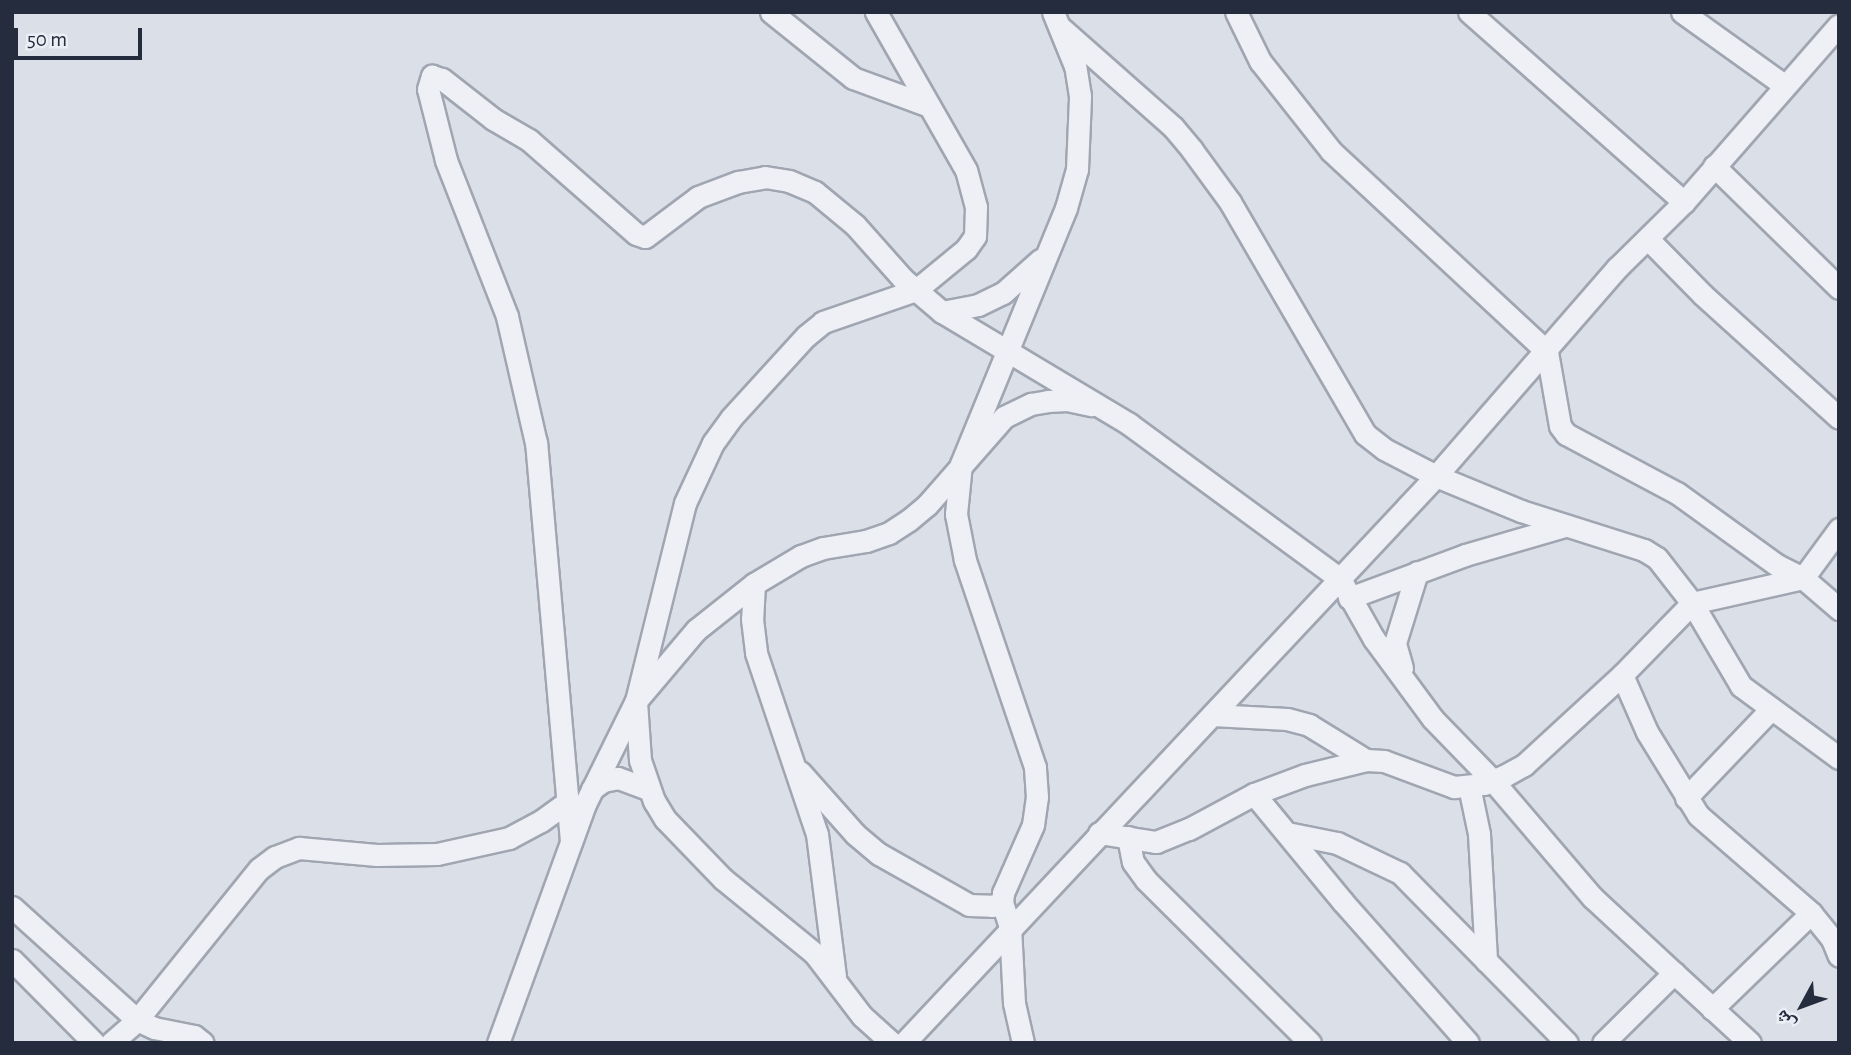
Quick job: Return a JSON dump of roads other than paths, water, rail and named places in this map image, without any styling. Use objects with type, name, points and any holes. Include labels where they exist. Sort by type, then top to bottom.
[{"type":"street","points":[[771,12],[853,78],[929,106]]},
{"type":"street","points":[[505,1039],[571,841],[592,789],[636,701],[685,503],[713,443],[731,418],[806,336],[823,322],[916,290],[966,249],[975,236],[976,207],[966,170],[876,12]]},
{"type":"street","points":[[1237,12],[1260,61],[1331,152],[1547,352],[1560,426],[1566,435],[1654,479],[1777,565],[1803,578],[1839,609]]},
{"type":"street","points":[[1469,12],[1684,202]]},
{"type":"street","points":[[1682,12],[1784,85]]},
{"type":"street","points":[[1023,1043],[1014,1003],[1010,927],[1002,903],[1003,893],[1033,825],[1037,780],[961,545],[956,514],[961,464],[1074,184],[1081,130],[1075,66],[1056,20]]},
{"type":"street","points":[[1056,20],[1173,127],[1192,150],[1230,202],[1365,434],[1384,450],[1436,476],[1565,526],[1651,554],[1692,603],[1735,679],[1770,710],[1839,758]]},
{"type":"street","points":[[904,1043],[1010,927],[1212,715],[1344,589],[1436,476],[1547,352],[1617,268],[1684,202],[1839,25]]},
{"type":"street","points":[[571,841],[536,443],[507,316],[446,160],[428,89],[432,76],[442,79],[493,119],[530,139],[636,234],[645,237],[681,208],[718,189],[765,177],[789,181],[815,192],[836,207],[916,290],[942,312],[1110,411],[1344,589],[1414,695],[1433,719],[1493,781],[1592,897],[1750,1043]]},
{"type":"street","points":[[1714,166],[1839,288]]},
{"type":"street","points":[[1648,239],[1703,295],[1839,418]]},
{"type":"street","points":[[942,312],[978,305],[1003,293],[1047,254]]},
{"type":"street","points":[[892,1043],[862,1016],[814,953],[723,879],[664,819],[649,789],[640,760],[636,701],[701,625],[754,584],[801,556],[889,533],[927,505],[1004,417],[1031,404],[1067,400],[1110,411]]},
{"type":"street","points":[[1344,589],[1417,572],[1565,526]]},
{"type":"street","points":[[1099,833],[1149,842],[1162,840],[1254,794],[1305,775],[1366,760],[1384,761],[1445,786],[1469,786],[1493,781],[1524,765],[1622,674],[1692,603],[1803,578],[1839,529]]},
{"type":"street","points":[[1414,695],[1397,658],[1395,643],[1417,572]]},
{"type":"street","points":[[754,584],[752,619],[756,653],[817,834],[835,979]]},
{"type":"street","points":[[1622,674],[1647,732],[1686,798],[1712,829],[1811,913],[1832,939],[1839,956]]},
{"type":"street","points":[[1686,798],[1770,710]]},
{"type":"street","points":[[1212,715],[1287,719],[1310,725],[1366,760]]},
{"type":"street","points":[[792,762],[868,846],[969,905],[992,906],[1002,903]]},
{"type":"street","points":[[592,789],[603,781],[618,778],[649,789]]},
{"type":"street","points":[[1469,786],[1479,834],[1486,961]]},
{"type":"street","points":[[1254,794],[1468,1043]]},
{"type":"street","points":[[111,1043],[137,1020],[259,869],[275,857],[299,848],[407,856],[467,848],[509,838],[541,821],[567,802]]},
{"type":"street","points":[[1287,833],[1337,843],[1395,870],[1560,1040]]},
{"type":"street","points":[[1128,837],[1133,862],[1146,880],[1310,1043]]},
{"type":"street","points":[[12,907],[137,1020],[154,1028],[194,1036],[203,1043]]},
{"type":"street","points":[[1712,1009],[1811,913]]},
{"type":"street","points":[[12,960],[94,1043]]},
{"type":"street","points":[[1602,1043],[1674,973]]}]
